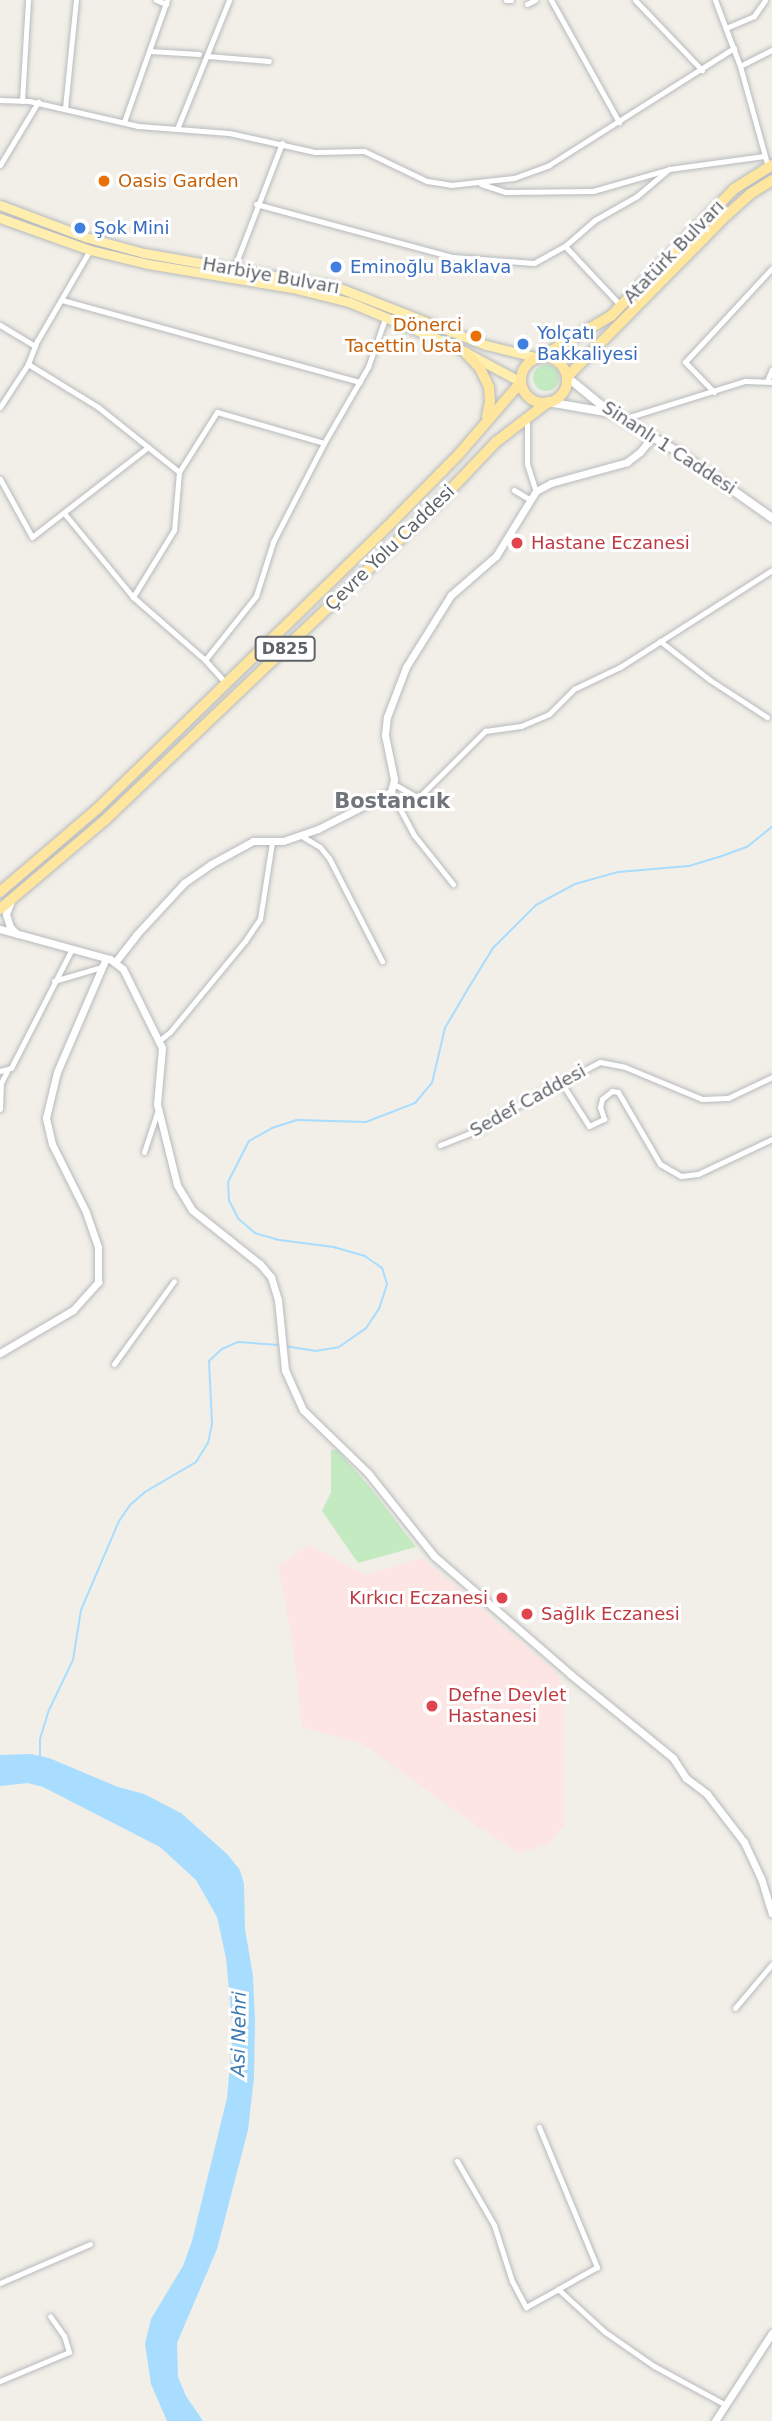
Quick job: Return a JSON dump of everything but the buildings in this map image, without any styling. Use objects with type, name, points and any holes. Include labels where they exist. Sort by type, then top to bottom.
[{"type":"highway","name":"Atatürk Bulvarı","points":[[539,358],[594,328],[622,307],[734,189],[768,162]]},
{"type":"highway","name":"Atatürk Bulvarı","points":[[567,377],[728,215],[772,180]]},
{"type":"highway","points":[[466,352],[480,368],[490,392],[490,407],[482,427]]},
{"type":"highway","points":[[539,358],[553,359],[567,377],[560,396],[548,402],[540,402],[527,396],[521,382],[527,364],[539,358]]},
{"type":"highway","name":"Çevre Yolu Caddesi","points":[[0,892],[97,809],[403,510],[521,382]]},
{"type":"highway","name":"Çevre Yolu Caddesi","points":[[0,909],[105,820],[439,502],[496,442],[548,402]]},
{"type":"main road","name":"Harbiye Bulvarı","points":[[0,205],[113,245],[158,256],[315,281],[354,292],[486,345],[539,358]]},
{"type":"main road","name":"Harbiye Bulvarı","points":[[1,221],[90,250],[148,264],[312,292],[386,316],[466,352],[521,382]]},
{"type":"main road","points":[[312,292],[315,281]]},
{"type":"main road","name":"Sinanlı 1 Caddesi","points":[[567,377],[611,413],[653,436],[772,518]]},
{"type":"main road","points":[[548,402],[611,413]]},
{"type":"street","points":[[22,101],[28,0]]},
{"type":"street","points":[[65,108],[76,0]]},
{"type":"street","points":[[124,122],[167,2],[156,0]]},
{"type":"street","points":[[177,129],[229,0]]},
{"type":"street","points":[[527,4],[534,0]]},
{"type":"street","points":[[551,0],[618,122]]},
{"type":"street","points":[[635,0],[702,70]]},
{"type":"street","points":[[478,183],[506,192],[593,191],[669,169],[768,162],[740,66],[715,0]]},
{"type":"street","points":[[726,28],[754,16],[765,0]]},
{"type":"street","points":[[0,100],[38,102],[124,122],[229,133],[315,152],[364,151],[427,181],[451,185],[514,177],[548,166],[734,48]]},
{"type":"street","points":[[740,66],[772,50]]},
{"type":"street","points":[[150,51],[199,54]]},
{"type":"street","points":[[207,56],[269,61]]},
{"type":"street","points":[[0,165],[38,102]]},
{"type":"street","points":[[234,268],[256,204],[282,143]]},
{"type":"street","points":[[256,204],[453,257],[534,262],[565,246],[595,220],[637,196],[669,169]]},
{"type":"street","points":[[565,246],[622,307]]},
{"type":"street","points":[[0,407],[28,364],[34,346],[90,250]]},
{"type":"street","points":[[714,392],[685,362],[772,268]]},
{"type":"street","points":[[62,300],[360,382]]},
{"type":"street","points":[[205,660],[256,596],[273,542],[324,443],[360,382],[386,316]]},
{"type":"street","points":[[0,325],[34,346]]},
{"type":"street","points":[[28,364],[98,407],[179,472]]},
{"type":"street","points":[[623,419],[746,381],[769,382],[772,369]]},
{"type":"street","points":[[133,597],[174,530],[179,472],[216,412],[324,443]]},
{"type":"street","points":[[527,418],[527,464],[536,491]]},
{"type":"street","points":[[453,884],[414,835],[392,788],[385,727],[406,667],[451,595],[502,549],[528,499],[536,491],[551,483],[627,462],[640,452],[653,436]]},
{"type":"street","points":[[0,479],[32,537],[148,447]]},
{"type":"street","points":[[514,490],[528,499]]},
{"type":"street","points":[[64,513],[133,597],[205,660],[225,682]]},
{"type":"street","points":[[116,961],[135,935],[190,877],[247,843],[272,842],[300,835],[392,788],[415,796],[422,794],[485,731],[521,726],[549,714],[574,689],[620,667],[772,570]]},
{"type":"street","points":[[660,641],[710,680],[767,718]]},
{"type":"street","points":[[300,835],[320,847],[329,858],[382,961]]},
{"type":"street","points":[[160,1040],[170,1032],[246,941],[260,919],[272,842]]},
{"type":"street","points":[[11,900],[6,914],[9,927],[17,934]]},
{"type":"street","points":[[0,929],[116,961],[123,968],[160,1040],[158,1110],[175,1178],[187,1202],[260,1264],[274,1284],[288,1379],[303,1410],[368,1473],[434,1556],[569,1674],[673,1758],[686,1778],[707,1794],[744,1842],[761,1878],[772,1913]]},
{"type":"street","points":[[0,1109],[1,1079],[4,1071],[72,949]]},
{"type":"street","points":[[0,1353],[73,1310],[98,1282],[98,1247],[86,1212],[52,1144],[46,1118],[57,1072],[106,958]]},
{"type":"street","points":[[54,981],[102,967]]},
{"type":"street","name":"Sedef Caddesi","points":[[440,1145],[483,1128],[496,1117],[604,1062],[625,1067],[694,1097],[721,1100],[772,1077]]},
{"type":"street","points":[[561,1082],[589,1126],[604,1119],[600,1107],[601,1099],[612,1091],[618,1092],[660,1164],[681,1176],[698,1174],[772,1139]]},
{"type":"street","points":[[144,1152],[158,1110]]},
{"type":"street","points":[[114,1364],[174,1281]]},
{"type":"street","points":[[735,2008],[772,1964]]},
{"type":"street","points":[[457,2161],[494,2225],[521,2301],[526,2307],[597,2267],[539,2127]]},
{"type":"street","points":[[0,2283],[90,2244]]},
{"type":"street","points":[[558,2289],[605,2332],[654,2366],[724,2404]]},
{"type":"street","points":[[0,2381],[69,2352],[64,2336],[50,2316]]},
{"type":"street","points":[[715,2421],[772,2333]]},
{"type":"shaded area","name":"Defne Devlet Hastanesi","points":[[310,1545],[366,1575],[422,1558],[558,1674],[564,1690],[564,1825],[549,1844],[519,1853],[363,1744],[302,1727],[293,1645],[278,1565]]},
{"type":"green space","points":[[546,365],[555,369],[559,378],[555,387],[546,391],[537,387],[533,378],[537,369]]},
{"type":"green space","points":[[331,1450],[337,1450],[369,1486],[416,1547],[358,1563],[322,1511],[331,1492]]},
{"type":"water","name":"Asi Nehri","points":[[31,1754],[49,1758],[118,1787],[144,1794],[181,1813],[227,1854],[240,1870],[244,1884],[245,1929],[253,1976],[255,2021],[254,2077],[248,2130],[217,2249],[177,2343],[178,2377],[186,2396],[203,2421],[167,2421],[151,2384],[145,2344],[151,2319],[183,2266],[192,2241],[227,2098],[233,2033],[226,1958],[217,1917],[196,1880],[160,1847],[43,1787],[28,1783],[0,1786],[0,1755]]},
{"type":"waterway","points":[[284,1346],[315,1351],[339,1347],[366,1328],[379,1309],[387,1284],[382,1268],[365,1256],[334,1247],[279,1240],[255,1233],[238,1218],[229,1200],[228,1182],[249,1141],[272,1128],[297,1120],[366,1122],[415,1103],[432,1083],[445,1028],[466,992],[493,948],[536,905],[575,884],[618,872],[689,866],[719,857],[747,847],[772,827]]},
{"type":"waterway","points":[[40,1759],[40,1739],[49,1710],[73,1660],[81,1610],[119,1521],[130,1505],[145,1492],[196,1462],[208,1443],[212,1424],[209,1361],[222,1349],[238,1342],[279,1345]]},
{"type":"place","name":"Oasis Garden","points":[[104,181]]},
{"type":"place","name":"Şok Mini","points":[[80,228]]},
{"type":"place","name":"Eminoğlu Baklava","points":[[336,267]]},
{"type":"place","name":"Dönerci Tacettin Usta","points":[[476,336]]},
{"type":"place","name":"Yolçatı Bakkaliyesi","points":[[523,344]]},
{"type":"place","name":"Hastane Eczanesi","points":[[517,543]]},
{"type":"place","name":"Kırkıcı Eczanesi","points":[[502,1598]]},
{"type":"place","name":"Sağlık Eczanesi","points":[[527,1614]]},
{"type":"place","name":"Defne Devlet Hastanesi","points":[[432,1706]]},
{"type":"district","name":"Bostancık","points":[[392,801]]}]
